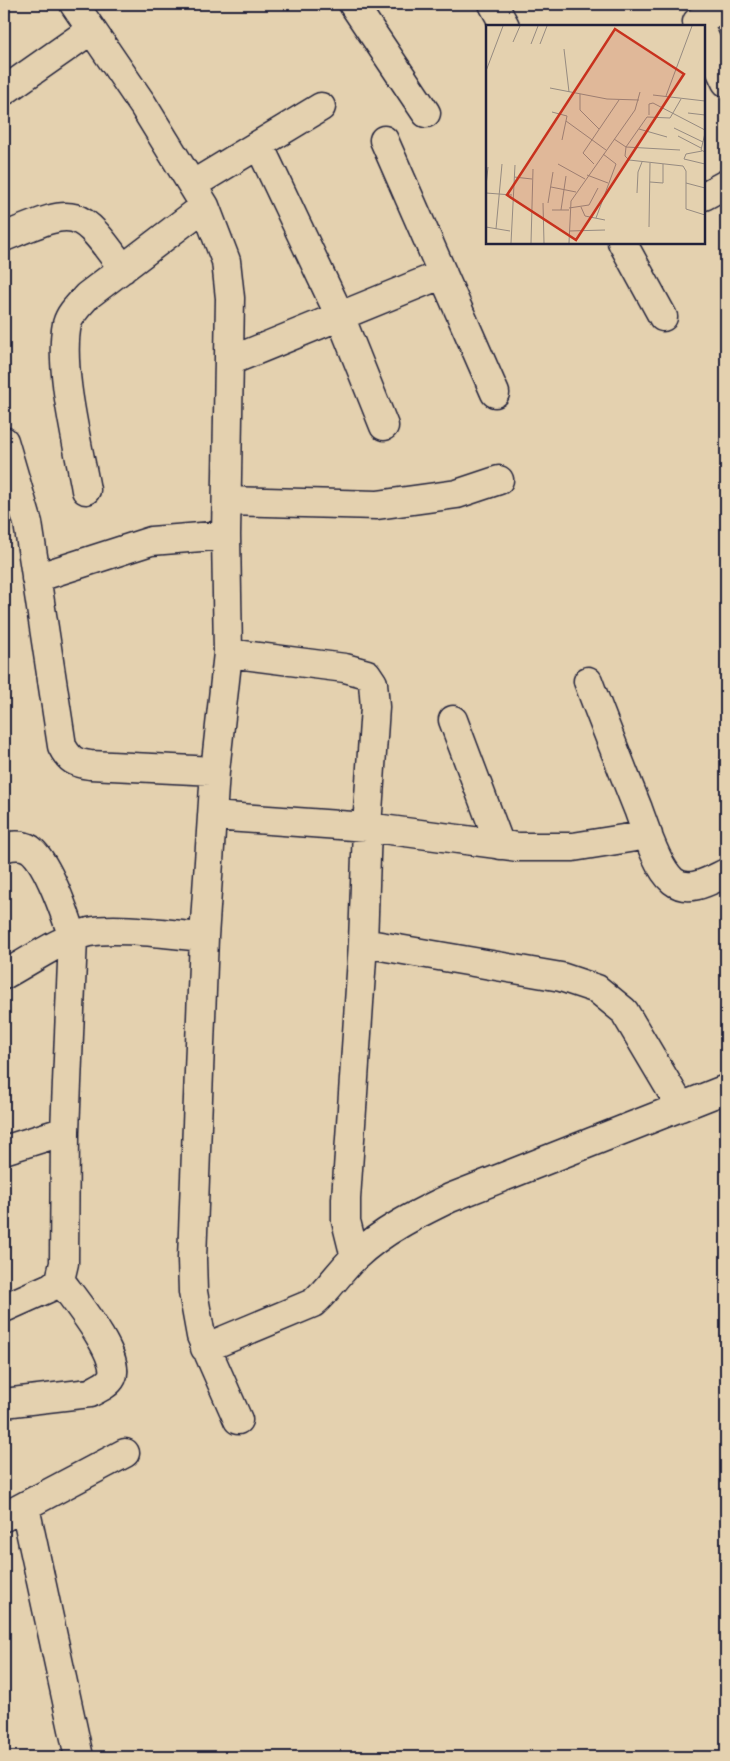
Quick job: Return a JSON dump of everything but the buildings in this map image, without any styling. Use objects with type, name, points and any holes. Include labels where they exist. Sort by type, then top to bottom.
[{"type":"street","points":[[74,4],[143,105],[198,196],[226,262],[230,298],[226,535],[228,653],[215,771],[204,937],[192,1258],[194,1292],[205,1348],[238,1420]]},
{"type":"street","points":[[353,4],[426,113]]},
{"type":"street","points":[[493,4],[505,25]]},
{"type":"street","points":[[697,22],[726,7]]},
{"type":"street","points":[[4,91],[91,30]]},
{"type":"street","points":[[705,39],[726,82]]},
{"type":"street","points":[[86,490],[64,357],[68,322],[76,308],[87,296],[123,269],[198,196],[258,145],[321,107]]},
{"type":"street","points":[[384,140],[495,393]]},
{"type":"street","points":[[258,145],[340,316],[384,426]]},
{"type":"street","points":[[705,195],[726,184]]},
{"type":"street","points":[[4,237],[51,218],[71,216],[85,222],[99,235],[123,269]]},
{"type":"street","points":[[623,244],[663,317]]},
{"type":"street","points":[[230,361],[443,274]]},
{"type":"street","points":[[4,442],[28,523],[62,746],[67,755],[76,764],[215,771]]},
{"type":"street","points":[[228,501],[377,505],[457,494],[499,480]]},
{"type":"street","points":[[36,578],[151,541],[226,535]]},
{"type":"street","points":[[228,653],[345,668],[367,674],[373,683],[375,707],[367,828],[363,943],[346,1199],[346,1221],[355,1257]]},
{"type":"street","points":[[588,681],[648,835],[673,882],[687,886],[703,884],[726,873]]},
{"type":"street","points":[[454,720],[500,845]]},
{"type":"street","points":[[212,816],[367,828],[518,847],[573,847],[648,835]]},
{"type":"street","points":[[4,848],[12,845],[28,847],[40,859],[65,912],[73,938],[65,1131],[64,1263],[60,1280],[40,1293],[4,1308]]},
{"type":"street","points":[[4,975],[73,938],[90,932],[108,930],[204,937]]},
{"type":"street","points":[[363,943],[561,977],[597,989],[624,1010],[681,1107]]},
{"type":"street","points":[[205,1348],[313,1303],[323,1295],[355,1257],[406,1220],[450,1198],[726,1089]]},
{"type":"street","points":[[4,1150],[65,1131]]},
{"type":"street","points":[[4,1403],[90,1393],[103,1386],[112,1377],[113,1364],[107,1348],[60,1280]]},
{"type":"street","points":[[79,1757],[14,1512],[125,1453]]}]
